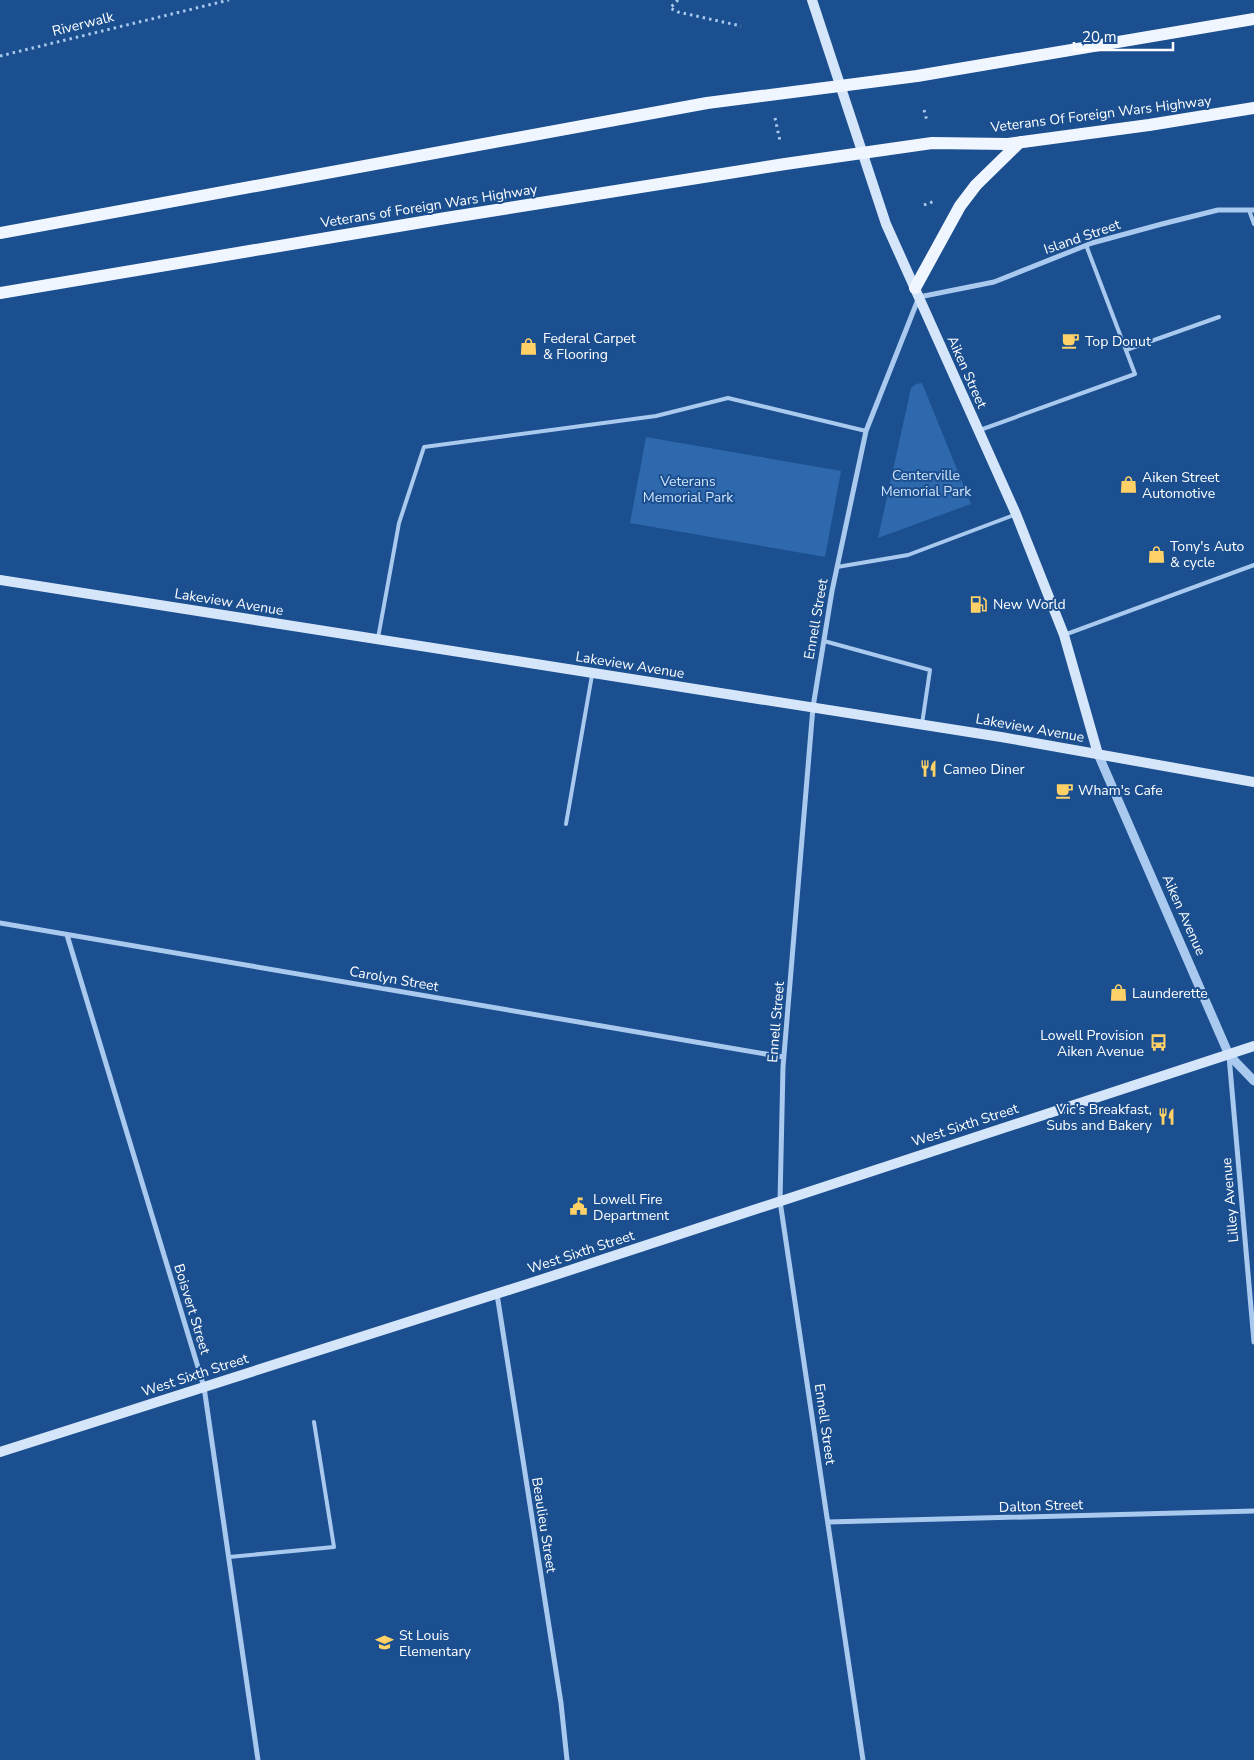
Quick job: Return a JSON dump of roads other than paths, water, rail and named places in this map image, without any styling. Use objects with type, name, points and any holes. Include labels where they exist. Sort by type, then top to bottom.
[{"type":"main road","name":"Aiken Street","points":[[812,0],[886,224],[1016,514],[1064,636],[1098,754]]},
{"type":"main road","points":[[0,233],[707,103],[917,76],[1254,19]]},
{"type":"main road","name":"Veterans Of Foreign Wars Highway","points":[[863,153],[932,143],[1020,142],[1149,125],[1254,108]]},
{"type":"main road","points":[[917,292],[960,206],[976,185],[1020,142]]},
{"type":"main road","name":"Veterans of Foreign Wars Highway","points":[[0,293],[456,216],[863,153]]},
{"type":"main road","name":"Lakeview Avenue","points":[[0,580],[922,724],[1254,782]]},
{"type":"main road","name":"West Sixth Street","points":[[0,1452],[496,1294],[1254,1046]]},
{"type":"street","name":"Island Street","points":[[917,292],[994,282],[1086,245],[1218,210],[1252,210]]},
{"type":"street","name":"Ennell Street","points":[[863,1760],[780,1201],[784,1056],[813,707],[824,640],[837,567],[866,431],[917,292]]},
{"type":"street","name":"Aiken Avenue","points":[[1098,754],[1229,1055],[1254,1081]]},
{"type":"street","name":"Carolyn Street","points":[[0,923],[784,1056]]},
{"type":"street","name":"Boisvert Street","points":[[67,935],[204,1387],[258,1760]]},
{"type":"street","name":"Lilley Avenue","points":[[1229,1055],[1254,1342]]},
{"type":"street","name":"Beaulieu Street","points":[[496,1294],[561,1703],[567,1760]]},
{"type":"street","name":"Dalton Street","points":[[828,1522],[1254,1511]]},
{"type":"lane","points":[[1252,210],[1254,224]]},
{"type":"lane","points":[[978,430],[1135,374],[1086,245]]},
{"type":"lane","points":[[1126,350],[1218,317]]},
{"type":"lane","points":[[378,640],[399,523],[424,447],[656,416],[728,398],[866,431]]},
{"type":"lane","points":[[837,567],[908,555],[1016,514]]},
{"type":"lane","points":[[1064,636],[1254,565]]},
{"type":"lane","points":[[824,640],[930,670],[922,724]]},
{"type":"lane","points":[[566,824],[592,673]]},
{"type":"lane","points":[[229,1557],[334,1547],[314,1422]]},
{"type":"place","name":"Top Donut","points":[[1071,341]]},
{"type":"place","name":"Federal Carpet & Flooring","points":[[529,346]]},
{"type":"place","name":"Aiken Street Automotive","points":[[1128,485]]},
{"type":"place","name":"Tony's Auto & cycle","points":[[1156,554]]},
{"type":"place","name":"New World","points":[[979,604]]},
{"type":"place","name":"Cameo Diner","points":[[929,769]]},
{"type":"place","name":"Wham's Cafe","points":[[1064,790]]},
{"type":"place","name":"Launderette","points":[[1118,993]]},
{"type":"place","name":"Lowell Provision Aiken Avenue","points":[[1158,1043]]},
{"type":"place","name":"Vic’s Breakfast, Subs and Bakery","points":[[1166,1117]]},
{"type":"place","name":"Lowell Fire Department","points":[[579,1207]]},
{"type":"place","name":"St Louis Elementary","points":[[385,1643]]},
{"type":"park label","name":"Centerville Memorial Park","points":[[926,484]]},
{"type":"park label","name":"Veterans Memorial Park","points":[[688,490]]}]
